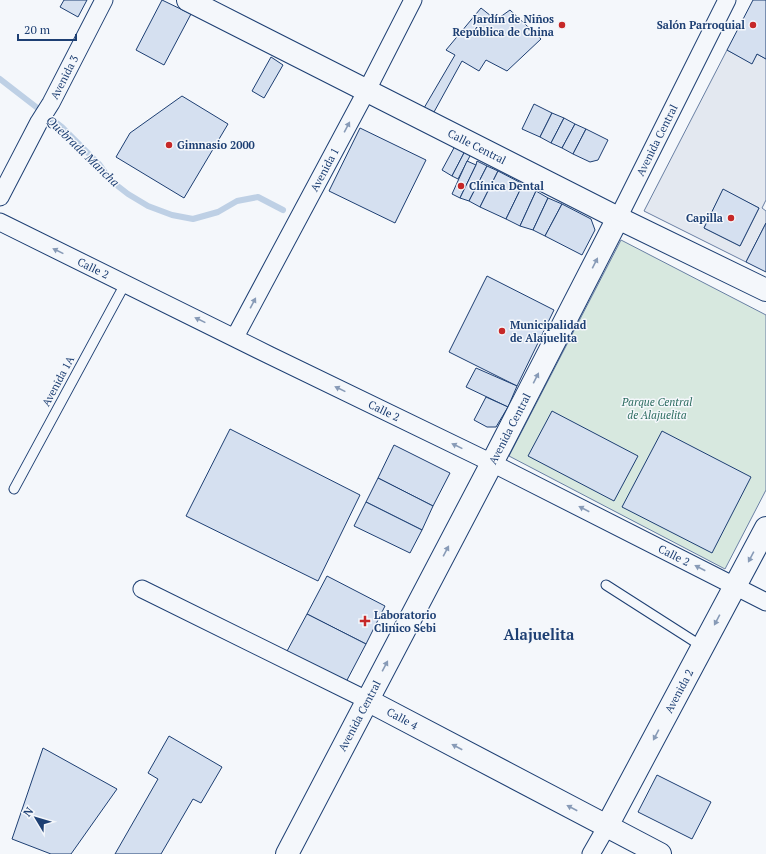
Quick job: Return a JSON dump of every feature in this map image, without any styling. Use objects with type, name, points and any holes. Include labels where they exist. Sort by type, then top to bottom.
[{"type":"street","name":"Avenida 3","points":[[0,196],[51,103],[104,0]]},
{"type":"street","name":"Calle Central","points":[[188,0],[618,218],[766,290]]},
{"type":"street","name":"Avenida 1","points":[[235,338],[367,90],[413,0]]},
{"type":"street","name":"Avenida Central","points":[[286,854],[492,463],[618,218],[727,0]]},
{"type":"street","name":"Calle 2","points":[[0,222],[492,463],[766,602]]},
{"type":"street","name":"Avenida 2","points":[[591,854],[766,528]]},
{"type":"street","name":"Calle 4","points":[[142,589],[367,700],[660,854]]},
{"type":"lane","name":"Avenida 1A","points":[[14,489],[124,284]]},
{"type":"lane","points":[[606,585],[703,647]]},
{"type":"green space","name":"Parque Central de Alajuelita","points":[[621,240],[766,315],[766,490],[725,569],[509,456]]},
{"type":"shaded area","points":[[727,50],[752,63],[757,54],[766,59],[766,200],[762,208],[766,211],[766,223],[746,262],[644,211]],"holes":[[[723,190],[759,208],[740,246],[704,228]]]},
{"type":"building","points":[[64,0],[87,0],[78,17],[60,7]]},
{"type":"building","points":[[162,0],[191,14],[164,65],[136,50]]},
{"type":"building","name":"Salón Parroquial","points":[[753,0],[766,0],[766,59],[757,54],[752,64],[727,50]]},
{"type":"building","points":[[481,8],[496,20],[510,10],[541,39],[507,71],[486,60],[479,71],[462,61],[434,112],[424,108],[455,55],[446,50]]},
{"type":"building","points":[[271,57],[283,65],[264,98],[252,91]]},
{"type":"building","name":"Gimnasio 2000","points":[[182,96],[228,124],[184,198],[116,157],[130,133]]},
{"type":"building","points":[[534,104],[552,113],[540,137],[522,129]]},
{"type":"building","points":[[552,113],[564,118],[551,143],[540,137]]},
{"type":"building","points":[[564,118],[575,124],[562,148],[551,143]]},
{"type":"building","points":[[575,124],[586,129],[573,154],[562,148]]},
{"type":"building","points":[[360,128],[426,160],[395,223],[329,191]]},
{"type":"building","points":[[586,129],[608,140],[598,160],[590,162],[573,154]]},
{"type":"building","points":[[455,146],[465,151],[452,176],[442,170]]},
{"type":"building","points":[[465,151],[471,154],[458,179],[452,176]]},
{"type":"building","name":"Clínica Dental","points":[[467,161],[476,165],[460,198],[452,194]]},
{"type":"building","points":[[477,161],[487,166],[469,201],[460,198]]},
{"type":"building","points":[[487,166],[498,171],[480,207],[469,201]]},
{"type":"building","points":[[498,171],[523,184],[506,219],[480,207]]},
{"type":"building","points":[[523,184],[536,191],[520,226],[506,219]]},
{"type":"building","name":"Capilla","points":[[723,189],[759,208],[740,246],[704,228]]},
{"type":"building","points":[[536,191],[548,198],[533,230],[520,226]]},
{"type":"building","points":[[548,198],[562,204],[545,236],[533,230]]},
{"type":"building","points":[[562,204],[591,219],[595,230],[582,255],[545,236]]},
{"type":"building","points":[[766,223],[766,272],[746,262]]},
{"type":"building","name":"Municipalidad de Alajuelita","points":[[487,276],[554,310],[517,386],[449,352]]},
{"type":"building","points":[[476,368],[517,386],[508,407],[466,387]]},
{"type":"building","points":[[486,397],[508,407],[496,427],[487,427],[474,420]]},
{"type":"building","points":[[552,411],[638,456],[614,501],[528,456]]},
{"type":"building","points":[[230,429],[360,495],[318,581],[186,516]]},
{"type":"building","points":[[662,431],[751,477],[712,553],[622,507]]},
{"type":"building","points":[[394,445],[450,473],[433,506],[378,478]]},
{"type":"building","points":[[378,478],[433,506],[422,530],[366,502]]},
{"type":"building","points":[[366,502],[422,530],[410,553],[354,526]]},
{"type":"building","points":[[327,576],[385,606],[366,644],[307,614]]},
{"type":"building","points":[[307,614],[366,644],[346,682],[286,653]]},
{"type":"building","points":[[169,736],[222,767],[201,803],[193,799],[161,854],[115,854],[158,779],[148,773]]},
{"type":"building","points":[[43,748],[117,789],[71,854],[51,854],[12,839]]},
{"type":"building","points":[[657,775],[711,802],[692,839],[638,812]]},
{"type":"waterway","name":"Quebrada Mancha","points":[[0,79],[62,127],[99,164],[110,180],[128,194],[148,206],[172,215],[193,219],[218,212],[237,201],[258,197],[283,210]]},
{"type":"place","name":"Jardín de Niños República de China","points":[[562,25]]},
{"type":"place","name":"Salón Parroquial","points":[[753,25]]},
{"type":"place","name":"Gimnasio 2000","points":[[169,145]]},
{"type":"place","name":"Clínica Dental","points":[[461,186]]},
{"type":"place","name":"Capilla","points":[[731,218]]},
{"type":"place","name":"Municipalidad de Alajuelita","points":[[502,331]]},
{"type":"place","name":"Laboratorio Clinico Sebi","points":[[365,621]]},
{"type":"district","name":"Alajuelita","points":[[539,634]]}]
